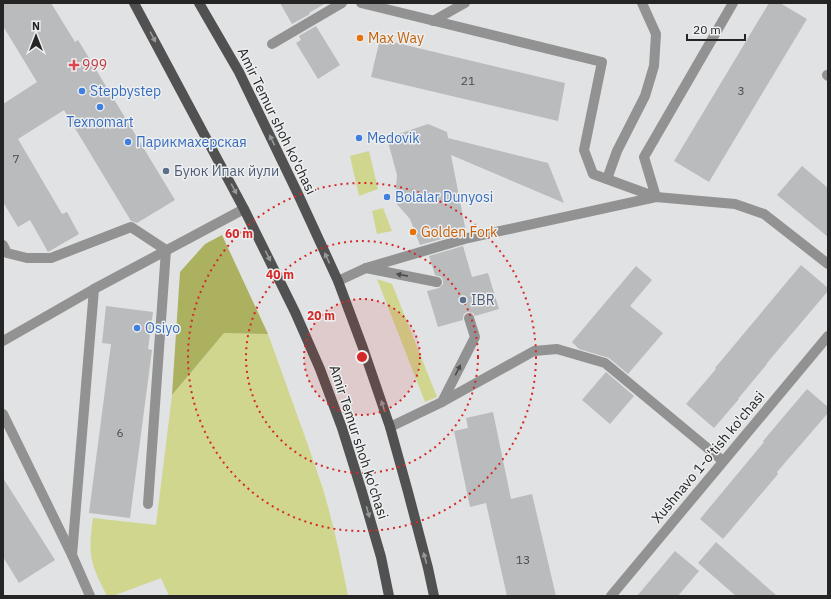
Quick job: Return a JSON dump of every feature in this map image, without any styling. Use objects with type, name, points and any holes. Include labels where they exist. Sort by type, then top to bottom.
[{"type":"main road","name":"Amir Temur shoh ko'chasi","points":[[134,3],[244,209],[296,312],[320,369],[342,428],[362,492],[389,596]]},
{"type":"main road","name":"Amir Temur shoh ko'chasi","points":[[199,3],[239,72],[338,281],[390,427],[426,560],[434,596]]},
{"type":"street","points":[[272,44],[342,3]]},
{"type":"street","points":[[361,3],[602,62],[584,150],[593,174],[656,197],[735,204],[764,214],[828,264]]},
{"type":"street","points":[[433,21],[465,3]]},
{"type":"street","points":[[607,179],[616,151],[645,96],[654,66],[656,34],[642,3]]},
{"type":"street","points":[[656,197],[644,157],[733,3]]},
{"type":"street","points":[[338,281],[366,268],[468,238],[656,197]]},
{"type":"street","points":[[4,340],[94,289],[244,209]]},
{"type":"street","points":[[3,245],[7,253],[27,258],[51,258],[131,227],[166,250]]},
{"type":"street","points":[[148,504],[166,250]]},
{"type":"street","points":[[366,268],[437,282]]},
{"type":"street","points":[[72,554],[94,289]]},
{"type":"street","points":[[442,402],[475,337],[469,318]]},
{"type":"street","name":"Xushnavo 1-o'tish ko'chasi","points":[[610,596],[828,336]]},
{"type":"street","points":[[390,427],[442,402],[534,351],[557,349],[605,363],[723,461]]},
{"type":"street","points":[[3,414],[72,554],[90,596]]},
{"type":"green space","points":[[369,151],[378,189],[359,196],[350,156]]},
{"type":"green space","points":[[383,208],[392,231],[377,234],[372,211]]},
{"type":"green space","points":[[222,235],[268,334],[224,333],[172,395],[180,272],[205,244]]},
{"type":"green space","points":[[377,279],[392,284],[437,397],[425,402]]},
{"type":"green space","points":[[224,333],[268,334],[322,486],[330,513],[348,596],[169,596],[161,578],[113,596],[107,596],[100,583],[91,555],[93,518],[156,525],[172,395]]},
{"type":"building","points":[[3,3],[51,3],[75,42],[78,40],[175,200],[137,223],[131,221],[64,110],[18,139],[62,214],[67,212],[79,234],[48,252],[30,220],[18,227],[3,202],[3,104],[37,82],[3,26]]},
{"type":"building","points":[[280,3],[326,3],[292,24]]},
{"type":"building","points":[[769,3],[780,3],[807,19],[709,182],[674,161]]},
{"type":"building","points":[[316,26],[340,65],[318,79],[296,43],[301,40],[299,36]]},
{"type":"building","points":[[380,39],[565,83],[558,121],[371,77]]},
{"type":"building","points":[[428,124],[447,132],[448,138],[548,163],[564,203],[451,155],[466,232],[420,245],[410,219],[395,202],[397,175],[387,138]]},
{"type":"building","points":[[802,166],[828,188],[828,237],[777,195]]},
{"type":"building","name":"IBR","points":[[463,246],[472,277],[488,273],[499,309],[475,316],[473,313],[467,312],[464,314],[463,320],[438,327],[427,291],[439,288],[443,284],[443,280],[441,277],[435,275],[429,256]]},
{"type":"building","points":[[801,265],[828,288],[828,291],[714,428],[686,404]]},
{"type":"building","points":[[636,266],[652,280],[630,306],[663,333],[628,374],[609,358],[579,349],[572,342]]},
{"type":"building","points":[[106,306],[153,312],[148,349],[152,350],[130,518],[89,513],[111,344],[102,343]]},
{"type":"building","points":[[606,372],[634,396],[610,424],[582,400]]},
{"type":"building","points":[[807,389],[828,407],[828,413],[777,472],[778,474],[723,539],[700,519]]},
{"type":"building","points":[[493,412],[511,499],[532,494],[556,596],[507,596],[486,503],[470,507],[454,431],[468,428],[466,418]]},
{"type":"building","points":[[3,478],[55,560],[19,583],[3,557]]},
{"type":"building","points":[[716,542],[777,596],[736,596],[698,563]]},
{"type":"building","points":[[675,551],[699,571],[678,596],[637,596]]},
{"type":"place","name":"Max Way","points":[[360,38]]},
{"type":"place","name":"999","points":[[74,65]]},
{"type":"place","name":"Stepbystep","points":[[82,91]]},
{"type":"place","name":"Texnomart","points":[[100,107]]},
{"type":"place","name":"Medovik","points":[[359,138]]},
{"type":"place","name":"Парикмахерская","points":[[128,142]]},
{"type":"place","name":"Буюк Ипак йули","points":[[166,171]]},
{"type":"place","name":"Bolalar Dunyosi","points":[[387,197]]},
{"type":"place","name":"Golden Fork","points":[[413,232]]},
{"type":"place","name":"IBR","points":[[463,300]]},
{"type":"place","name":"Osiyo","points":[[137,328]]}]
